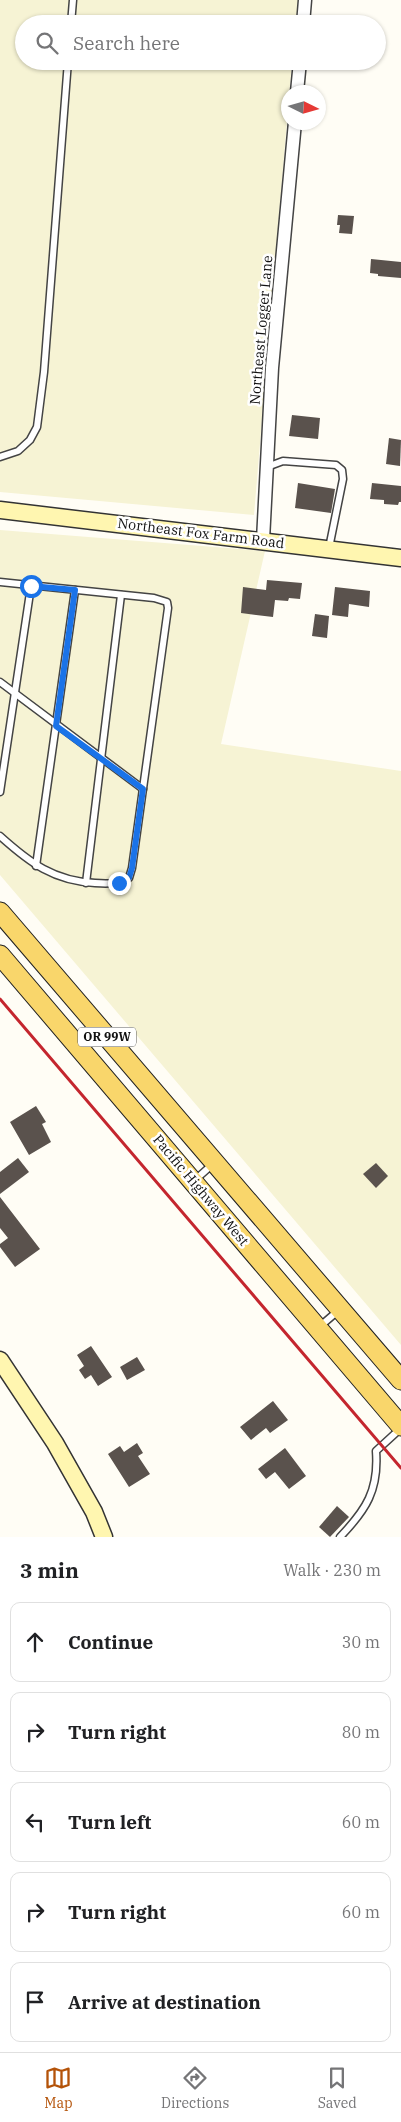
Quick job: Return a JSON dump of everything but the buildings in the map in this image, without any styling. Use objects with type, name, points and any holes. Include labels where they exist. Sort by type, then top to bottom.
[{"type":"main road","name":"Pacific Highway West","points":[[0,912],[401,1380]]},
{"type":"main road","name":"Pacific Highway West","points":[[0,955],[401,1427]]},
{"type":"street","points":[[304,15],[305,0]]},
{"type":"street","points":[[298,85],[299,70]]},
{"type":"street","name":"Northeast Logger Lane","points":[[263,540],[277,303],[294,130]]},
{"type":"street","name":"Northeast Fox Farm Road","points":[[0,510],[401,558]]},
{"type":"street","points":[[0,1360],[54,1443],[94,1512],[104,1537]]},
{"type":"lane","points":[[72,15],[73,0]]},
{"type":"lane","points":[[0,457],[18,450],[30,440],[37,427],[44,372],[67,70]]},
{"type":"lane","points":[[266,468],[283,461],[336,465],[342,470],[343,479],[329,549]]},
{"type":"lane","points":[[0,582],[154,598],[167,602],[143,789],[129,878],[119,883],[86,883],[62,879],[36,866],[0,836]]},
{"type":"lane","points":[[0,792],[31,586]]},
{"type":"lane","points":[[36,866],[75,590]]},
{"type":"lane","points":[[86,883],[121,595]]},
{"type":"lane","points":[[0,682],[56,726],[143,789]]},
{"type":"lane","points":[[194,1182],[215,1162]]},
{"type":"lane","points":[[318,1328],[340,1309]]},
{"type":"lane","points":[[340,1537],[364,1509],[376,1481],[376,1451],[401,1427]]},
{"type":"shaded area","points":[[0,0],[298,0],[297,15],[15,15],[15,70],[291,70],[290,85],[281,85],[281,130],[286,130],[254,515],[0,492]]},
{"type":"shaded area","points":[[0,530],[265,551],[221,744],[401,771],[401,1345],[0,875]]},
{"type":"railway","points":[[0,999],[401,1468]]},
{"type":"route","points":[[31,586],[75,590],[56,726],[143,789],[132,868],[129,878],[119,883]]}]
